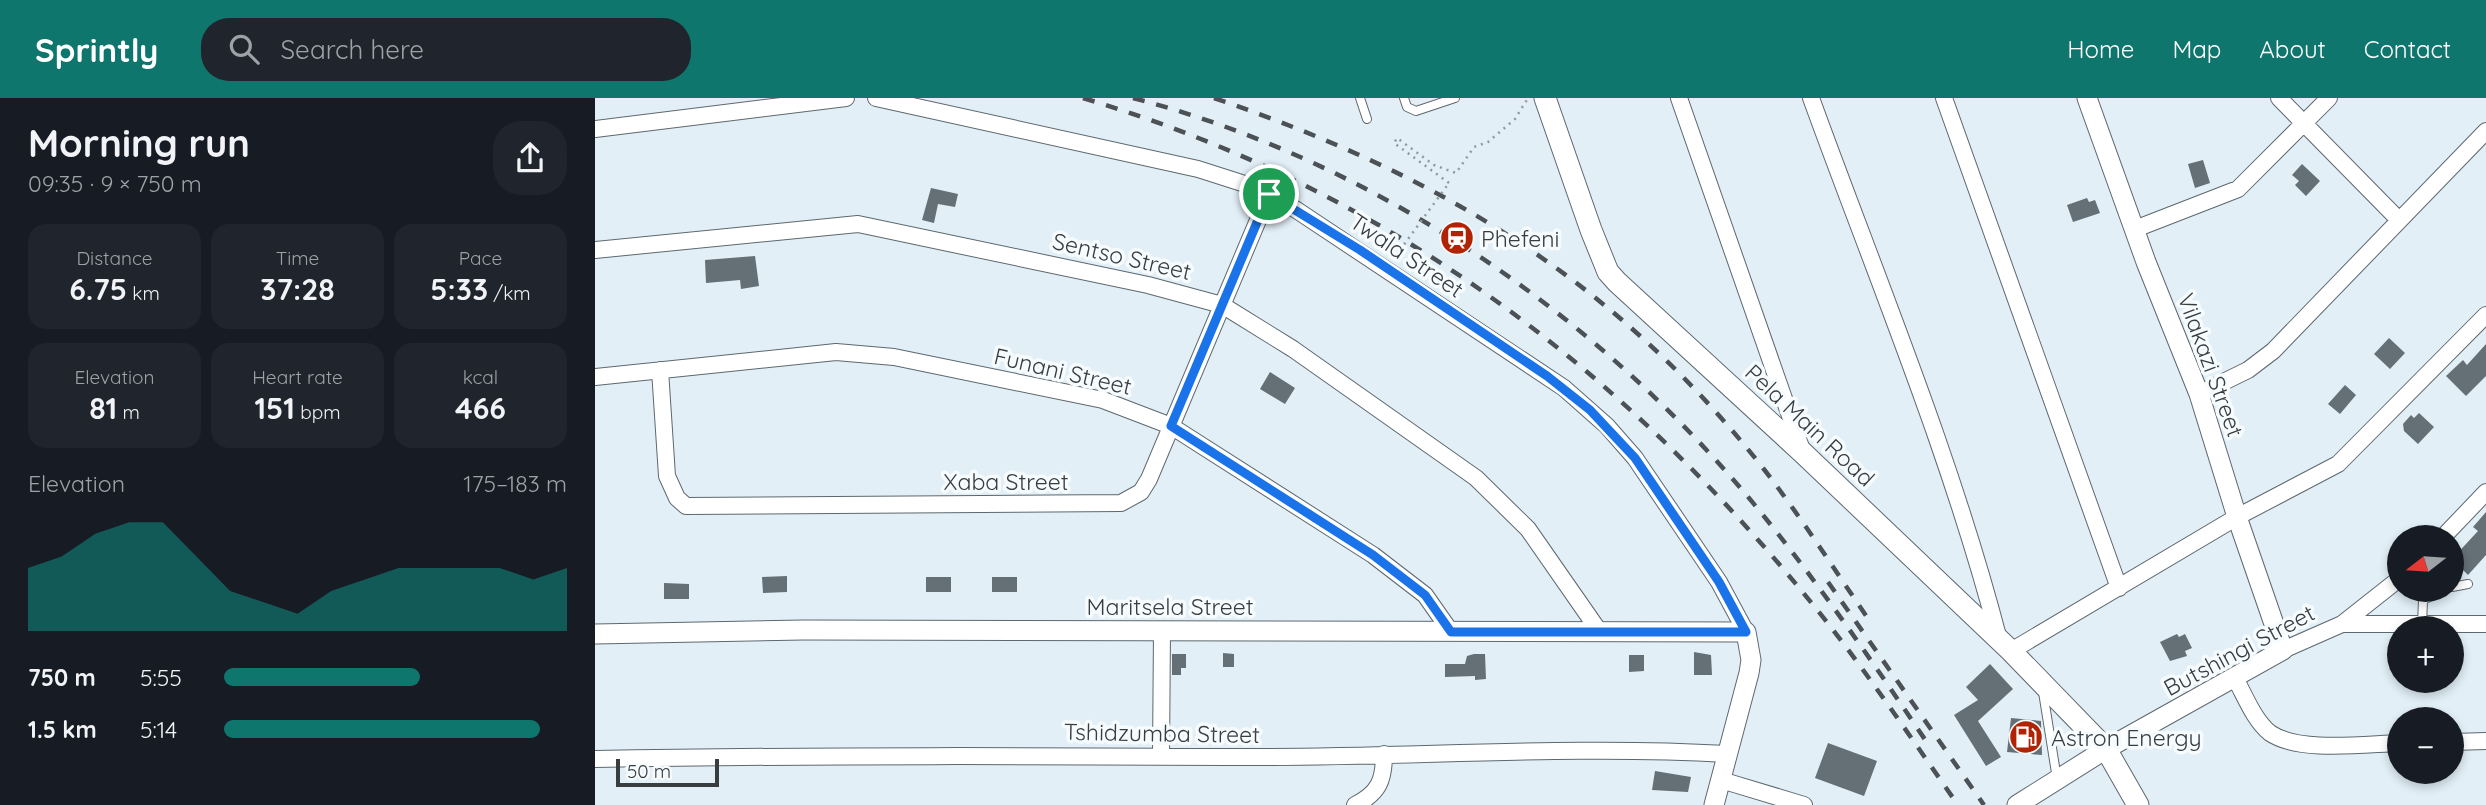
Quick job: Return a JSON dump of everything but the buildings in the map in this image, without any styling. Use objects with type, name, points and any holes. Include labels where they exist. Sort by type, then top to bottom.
[{"type":"main road","name":"Pela Main Road","points":[[1545,98],[1608,272],[1626,293],[1803,453],[2005,645],[2106,748],[2138,805]]},
{"type":"street","points":[[595,129],[846,98]]},
{"type":"street","name":"Twala Street","points":[[876,98],[1198,169],[1269,194],[1360,250],[1547,376],[1590,410],[1635,458],[1719,582],[1746,632]]},
{"type":"street","points":[[1679,98],[1803,453]]},
{"type":"street","points":[[1811,98],[1948,476],[2005,645],[2119,588],[2237,517],[2345,459],[2486,315]]},
{"type":"street","points":[[1944,98],[2119,588]]},
{"type":"street","name":"Vilakazi Street","points":[[2087,98],[2199,394],[2237,517],[2283,650]]},
{"type":"street","points":[[2279,98],[2399,220]]},
{"type":"street","points":[[2135,229],[2238,189],[2329,98]]},
{"type":"street","points":[[2199,394],[2248,370],[2273,351],[2486,131]]},
{"type":"street","name":"Xaba Street","points":[[660,370],[671,488],[686,506],[1121,503],[1141,492],[1269,194]]},
{"type":"street","name":"Sentso Street","points":[[595,250],[857,224],[1148,285],[1222,305],[1293,349],[1476,478],[1528,529],[1599,631]]},
{"type":"street","name":"Funani Street","points":[[595,377],[825,353],[894,357],[1103,400],[1171,426],[1373,555],[1425,595],[1451,632]]},
{"type":"street","points":[[2454,525],[2486,492]]},
{"type":"street","points":[[2342,624],[2387,588]]},
{"type":"street","name":"Butshingi Street","points":[[2020,803],[2106,748],[2283,650],[2342,624],[2387,624]]},
{"type":"street","name":"Butshingi Street","points":[[2464,624],[2486,624]]},
{"type":"street","name":"Maritsela Street","points":[[595,634],[803,630],[1746,632]]},
{"type":"street","points":[[1161,755],[1162,631]]},
{"type":"street","points":[[1714,805],[1749,673],[1751,660],[1746,632]]},
{"type":"street","points":[[2235,678],[2261,724],[2280,738],[2311,744],[2387,743]]},
{"type":"street","points":[[2464,742],[2486,741]]},
{"type":"street","name":"Tshidzumba Street","points":[[595,759],[799,754],[1161,755],[1633,751],[1727,754]]},
{"type":"street","points":[[1355,805],[1376,792],[1381,783],[1384,754]]},
{"type":"street","points":[[1721,780],[1804,805]]},
{"type":"lane","points":[[1360,98],[1367,118]]},
{"type":"lane","points":[[1404,98],[1407,107],[1416,111],[1455,98]]},
{"type":"lane","points":[[2464,584],[2468,583]]},
{"type":"lane","points":[[2041,682],[2057,779]]},
{"type":"path","points":[[1408,264],[1366,233],[1369,228],[1400,250],[1449,183],[1394,143],[1397,138],[1434,165],[1456,173],[1474,147],[1488,142],[1515,119],[1528,98]]},
{"type":"railway","points":[[1083,98],[1196,137],[1303,184],[1403,239],[1498,302],[1588,373],[1673,450],[1753,535],[1847,648],[1958,805]]},
{"type":"railway","points":[[1133,98],[1221,125],[1308,160],[1391,203],[1471,251],[1548,306],[1620,365],[1687,430],[1749,498],[1818,587],[1926,741]]},
{"type":"railway","points":[[1214,98],[1296,128],[1374,162],[1447,199],[1517,241],[1583,288],[1646,341],[1706,401],[1763,468],[1869,620]]},
{"type":"railway","points":[[1828,582],[1984,805]]},
{"type":"place","name":"Phefeni","points":[[1457,238]]},
{"type":"place","name":"Astron Energy","points":[[2026,737]]},
{"type":"route","points":[[1269,194],[1360,250],[1547,376],[1590,410],[1635,458],[1719,582],[1746,632],[1451,632],[1425,595],[1373,555],[1171,426],[1269,194]]}]
